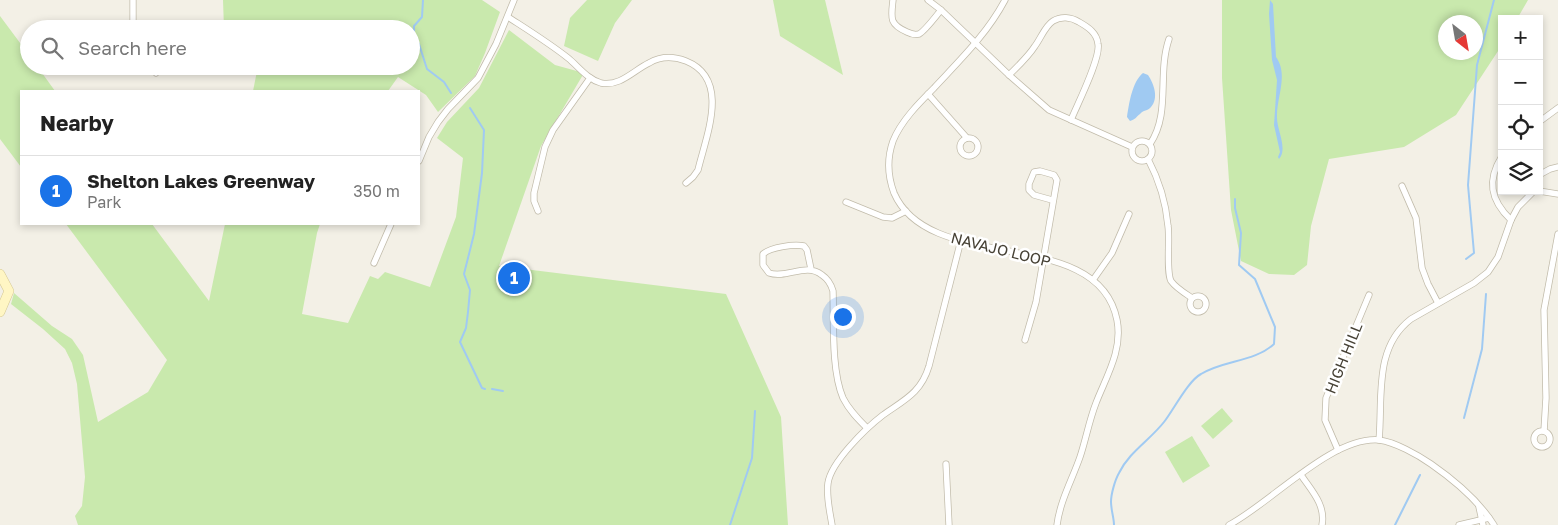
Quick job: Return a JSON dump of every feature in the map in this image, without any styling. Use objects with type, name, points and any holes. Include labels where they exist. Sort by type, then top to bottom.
[{"type":"street","points":[[133,0],[134,20]]},
{"type":"street","points":[[420,159],[438,122],[478,78],[508,17],[514,0]]},
{"type":"street","points":[[893,0],[891,16],[893,23],[899,29],[913,35],[920,33],[941,10]]},
{"type":"street","points":[[928,0],[1049,110],[1132,147]]},
{"type":"street","name":"NAVAJO LOOP","points":[[1005,0],[998,14],[976,43],[905,121],[895,137],[891,148],[890,180],[897,198],[906,211],[919,224],[929,230],[962,240],[1043,259],[1081,271],[1093,280],[1107,297],[1114,311],[1118,328],[1118,343],[1114,360],[1090,420],[1074,473],[1061,504],[1057,525]]},
{"type":"street","points":[[508,17],[568,58],[590,78],[600,83],[618,82],[649,63],[672,57],[694,64],[709,83],[714,105],[698,170],[686,183]]},
{"type":"street","points":[[1009,75],[1028,56],[1054,20],[1064,17],[1070,18],[1090,29],[1097,38],[1099,48],[1071,120]]},
{"type":"street","points":[[1150,144],[1138,141],[1132,147],[1131,153],[1134,158],[1139,161],[1148,159],[1152,152],[1150,144],[1161,119],[1164,59],[1168,39]]},
{"type":"street","points":[[538,211],[534,201],[534,193],[545,147],[553,130],[590,78]]},
{"type":"street","points":[[928,94],[967,138]]},
{"type":"street","points":[[1543,119],[1558,108]]},
{"type":"street","points":[[1148,159],[1159,184],[1167,219],[1170,278],[1176,287],[1192,298]]},
{"type":"street","points":[[1498,163],[1494,170],[1492,186],[1499,208],[1511,220]]},
{"type":"street","points":[[1543,173],[1558,167]]},
{"type":"street","points":[[1025,340],[1036,302],[1052,200],[1057,180],[1054,175],[1040,171],[1034,172],[1029,184],[1029,190],[1034,195],[1052,200]]},
{"type":"street","points":[[1402,186],[1416,218],[1422,268],[1438,303]]},
{"type":"street","points":[[1543,192],[1558,194]]},
{"type":"street","points":[[1380,440],[1382,374],[1391,343],[1406,322],[1474,283],[1488,272],[1498,257],[1511,220],[1518,207],[1530,195]]},
{"type":"street","points":[[846,202],[883,217],[892,218],[906,211]]},
{"type":"street","points":[[1093,280],[1114,248],[1129,214]]},
{"type":"street","points":[[374,262],[391,225]]},
{"type":"street","points":[[1544,431],[1544,310],[1558,234]]},
{"type":"street","points":[[832,525],[827,490],[830,476],[835,466],[867,428],[909,397],[923,382],[929,366],[962,240]]},
{"type":"street","points":[[811,269],[807,250],[804,246],[798,245],[770,250],[763,254],[765,269],[772,274],[811,269],[827,278],[832,287],[834,351],[841,392],[850,409],[867,428]]},
{"type":"street","points":[[0,274],[9,291],[0,312]]},
{"type":"street","name":"HIGH HILL","points":[[1338,450],[1325,420],[1326,398],[1369,295]]},
{"type":"street","points":[[1228,525],[1256,508],[1338,450],[1351,445],[1380,440],[1422,458],[1444,473],[1479,507],[1494,525]]},
{"type":"street","points":[[946,464],[949,525]]},
{"type":"street","points":[[1301,475],[1319,502],[1323,516],[1322,525]]},
{"type":"street","points":[[1479,507],[1482,523]]},
{"type":"street","points":[[1459,525],[1482,523],[1489,518]]},
{"type":"green space","points":[[223,0],[482,0],[500,12],[475,76],[438,112],[426,95],[398,77],[389,90],[253,90],[256,75],[420,75],[420,20],[224,20]]},
{"type":"green space","points":[[587,0],[632,0],[615,23],[598,61],[564,46],[570,18]]},
{"type":"green space","points":[[773,0],[825,0],[843,75],[780,36]]},
{"type":"green space","points":[[1222,0],[1528,0],[1519,15],[1498,15],[1498,51],[1456,115],[1404,147],[1329,159],[1311,226],[1307,265],[1294,275],[1269,274],[1241,261],[1231,210],[1222,78]]},
{"type":"green space","points":[[0,16],[20,43],[20,75],[43,75],[54,90],[20,90],[20,166],[0,139]]},
{"type":"green space","points":[[509,30],[555,65],[584,73],[541,146],[499,266],[726,294],[781,417],[788,525],[78,525],[75,516],[82,506],[85,477],[77,384],[72,363],[65,349],[11,304],[14,293],[52,326],[72,339],[83,355],[98,422],[148,392],[167,360],[67,225],[153,225],[209,301],[225,225],[320,225],[302,314],[348,323],[370,276],[378,279],[385,272],[430,287],[456,217],[463,158],[437,138],[447,122],[479,88]]},
{"type":"green space","points":[[1222,408],[1233,421],[1213,439],[1201,426]]},
{"type":"green space","points":[[1192,436],[1210,466],[1183,483],[1165,452]]},
{"type":"water","points":[[1270,0],[1273,4],[1276,57],[1282,71],[1277,110],[1277,123],[1282,145],[1279,159],[1280,152],[1274,125],[1277,80],[1272,60]]},
{"type":"water","points":[[1143,73],[1148,75],[1152,83],[1155,99],[1150,108],[1130,121],[1127,117],[1132,94],[1136,82]]},
{"type":"waterway","points":[[419,20],[422,17],[423,0]]},
{"type":"waterway","points":[[1466,259],[1474,253],[1468,185],[1477,65],[1494,0]]},
{"type":"waterway","points":[[420,47],[427,69],[444,82],[451,93]]},
{"type":"waterway","points":[[470,108],[484,130],[482,173],[474,234],[464,274],[470,290],[468,312],[466,328],[460,342],[482,388],[485,389]]},
{"type":"waterway","points":[[1114,525],[1111,499],[1119,473],[1134,452],[1164,422],[1191,383],[1210,369],[1248,358],[1274,344],[1275,327],[1255,279],[1239,265],[1241,233],[1235,208],[1235,199]]},
{"type":"waterway","points":[[1464,418],[1482,349],[1486,294]]},
{"type":"waterway","points":[[492,389],[503,391]]},
{"type":"waterway","points":[[730,525],[752,458],[755,411]]},
{"type":"waterway","points":[[1395,525],[1420,475]]},
{"type":"place","name":"Shelton Lakes Greenway","points":[[514,278]]}]
